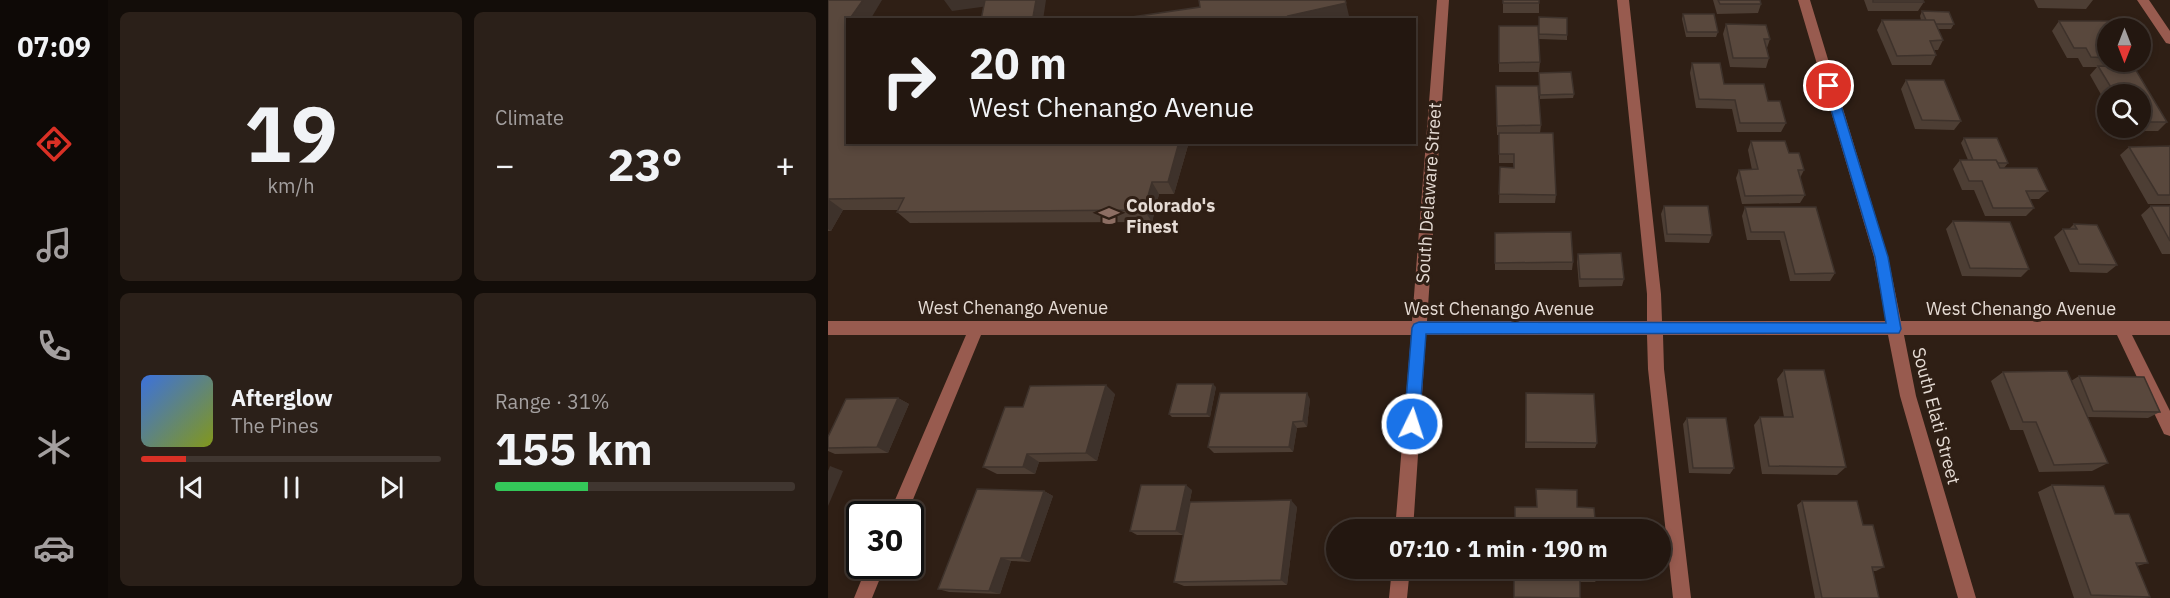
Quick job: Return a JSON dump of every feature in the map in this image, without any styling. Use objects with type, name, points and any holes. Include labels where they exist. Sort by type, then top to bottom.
[{"type":"street","name":"South Delaware Street","points":[[1405,519],[1443,0]]},
{"type":"street","points":[[1623,0],[1656,328],[1656,369],[1682,598]]},
{"type":"street","name":"South Elati Street","points":[[1804,0],[1881,257],[1908,396],[1967,598]]},
{"type":"street","points":[[2143,0],[2170,40]]},
{"type":"street","points":[[903,501],[977,327]]},
{"type":"street","name":"West Chenango Avenue","points":[[828,328],[2170,328]]},
{"type":"street","points":[[2121,328],[2170,428]]},
{"type":"street","points":[[863,598],[871,579]]},
{"type":"street","points":[[1398,598],[1400,579]]},
{"type":"building","points":[[828,0],[863,0],[851,17],[935,17],[846,18],[846,144],[1178,144],[1168,182],[1152,182],[1144,210],[897,212],[904,198],[828,199]]},
{"type":"building","points":[[985,0],[1036,0],[1033,17],[981,18]]},
{"type":"building","points":[[1199,0],[1345,0],[1346,3],[1288,16],[1290,18],[1125,18],[1200,7]]},
{"type":"building","points":[[1503,0],[1539,0],[1539,3],[1503,3]]},
{"type":"building","points":[[1718,0],[1760,0],[1761,4],[1720,4]]},
{"type":"building","points":[[1873,0],[1923,0],[1924,2],[1873,2]]},
{"type":"building","points":[[1922,11],[1949,12],[1954,24],[1936,24],[1934,20],[1926,20]]},
{"type":"building","points":[[1683,14],[1714,14],[1718,32],[1687,32]]},
{"type":"building","points":[[1539,17],[1567,18],[1567,35],[1539,34]]},
{"type":"building","points":[[1882,20],[1934,20],[1943,40],[1930,41],[1936,55],[1897,56]]},
{"type":"building","points":[[2059,21],[2097,21],[2097,57],[2091,57],[2086,48],[2074,48]]},
{"type":"building","points":[[1726,24],[1766,25],[1770,39],[1764,39],[1769,58],[1733,58]]},
{"type":"building","points":[[1499,26],[1538,26],[1540,62],[1499,63]]},
{"type":"building","points":[[1692,63],[1720,63],[1724,84],[1764,84],[1768,101],[1780,101],[1786,123],[1740,123],[1735,100],[1699,99]]},
{"type":"building","points":[[1571,72],[1574,94],[1540,95],[1539,73]]},
{"type":"building","points":[[2102,72],[2137,72],[2144,84],[2109,84]]},
{"type":"building","points":[[1906,80],[1944,80],[1961,121],[1922,120]]},
{"type":"building","points":[[1496,86],[1538,86],[1541,125],[1497,126]]},
{"type":"building","points":[[2151,95],[2167,122],[2151,122]]},
{"type":"building","points":[[1499,133],[1553,133],[1556,195],[1499,194],[1500,167],[1514,168],[1514,154],[1499,154]]},
{"type":"building","points":[[1964,138],[1997,138],[2008,163],[1998,163],[1996,160],[1973,160]]},
{"type":"building","points":[[1751,141],[1785,141],[1789,153],[1799,153],[1804,170],[1798,170],[1805,195],[1745,196],[1739,170],[1758,169]]},
{"type":"building","points":[[2170,146],[2170,195],[2158,195],[2129,147]]},
{"type":"building","points":[[1960,160],[1996,160],[2000,168],[2037,168],[2048,191],[2026,191],[2034,208],[1993,208],[1982,181],[1969,181]]},
{"type":"building","points":[[1664,206],[1708,206],[1712,235],[1667,234]]},
{"type":"building","points":[[2151,206],[2170,206],[2170,241]]},
{"type":"building","points":[[1745,207],[1816,207],[1835,273],[1795,274],[1784,232],[1751,232]]},
{"type":"building","points":[[1953,221],[2010,222],[2029,269],[1970,268]]},
{"type":"building","points":[[2074,224],[2097,225],[2117,265],[2079,264],[2063,229],[2077,229]]},
{"type":"building","points":[[1571,232],[1573,262],[1495,263],[1495,233]]},
{"type":"building","points":[[1621,253],[1624,279],[1580,279],[1578,254]]},
{"type":"building","points":[[1784,370],[1824,370],[1846,467],[1769,466],[1760,417],[1793,417]]},
{"type":"building","points":[[2067,371],[2108,463],[2054,465],[2036,422],[2023,422],[2003,372]]},
{"type":"building","points":[[2079,376],[2144,377],[2160,412],[2093,411]]},
{"type":"building","points":[[1177,384],[1213,384],[1207,414],[1169,414]]},
{"type":"building","points":[[1106,385],[1086,453],[1027,454],[1023,467],[983,467],[1005,407],[1023,407],[1030,386]]},
{"type":"building","points":[[1220,393],[1307,393],[1303,421],[1293,422],[1289,447],[1208,447]]},
{"type":"building","points":[[1526,393],[1594,394],[1597,443],[1526,442]]},
{"type":"building","points":[[898,398],[877,447],[828,448],[828,437],[846,399]]},
{"type":"building","points":[[1687,418],[1726,418],[1734,468],[1693,468]]},
{"type":"building","points":[[1141,485],[1186,485],[1176,531],[1130,531]]},
{"type":"building","points":[[2052,485],[2104,486],[2115,514],[2129,514],[2148,563],[2136,563],[2150,597],[2091,595]]},
{"type":"building","points":[[977,489],[1044,491],[1021,558],[1001,558],[989,591],[938,589]]},
{"type":"building","points":[[1536,489],[1577,490],[1577,507],[1594,508],[1595,519],[1515,519],[1515,507],[1537,507]]},
{"type":"building","points":[[1291,500],[1281,580],[1174,582],[1190,502]]},
{"type":"building","points":[[1802,501],[1857,501],[1863,525],[1873,525],[1884,567],[1872,567],[1879,598],[1822,598]]},
{"type":"building","points":[[1514,579],[1580,579],[1580,598],[1514,597]]},
{"type":"place","name":"Colorado's Finest","points":[[1109,216]]},
{"type":"route","points":[[1412,424],[1419,328],[1894,329],[1881,257],[1829,86]]}]
